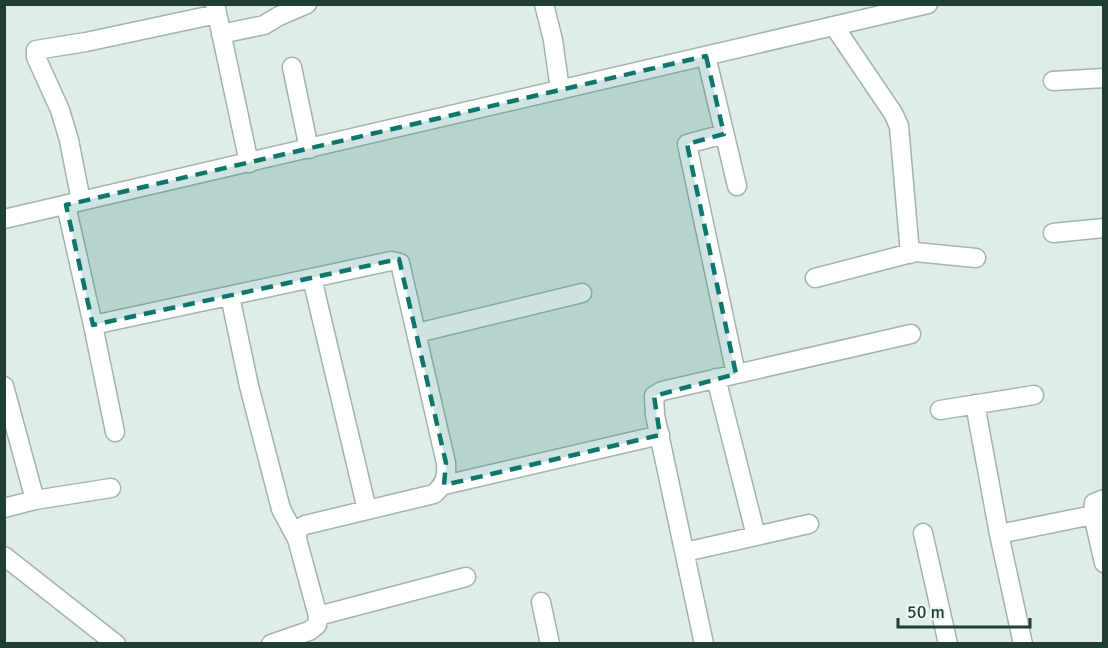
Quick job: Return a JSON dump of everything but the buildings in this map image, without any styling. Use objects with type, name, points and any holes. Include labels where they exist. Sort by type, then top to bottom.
[{"type":"street","points":[[221,34],[264,24],[307,4]]},
{"type":"street","points":[[544,4],[553,40],[560,90]]},
{"type":"street","points":[[4,219],[928,5]]},
{"type":"street","points":[[115,432],[93,325],[73,203],[69,140],[60,110],[36,57],[36,50],[86,42],[216,9],[249,163]]},
{"type":"street","points":[[834,26],[893,112],[899,126],[910,254]]},
{"type":"street","points":[[706,56],[737,186]]},
{"type":"street","points":[[292,67],[309,149]]},
{"type":"street","points":[[1053,81],[1104,78]]},
{"type":"street","points":[[724,134],[687,144],[736,374]]},
{"type":"street","points":[[1053,233],[1104,228]]},
{"type":"street","points":[[815,278],[915,252],[976,258]]},
{"type":"street","points":[[93,325],[391,261],[400,263],[446,463],[447,475],[444,485]]},
{"type":"street","points":[[312,278],[367,510]]},
{"type":"street","points":[[417,333],[582,293]]},
{"type":"street","points":[[230,296],[249,386],[281,508],[297,539],[318,616],[317,625],[309,631],[271,644]]},
{"type":"street","points":[[704,644],[655,415],[654,396],[662,391],[911,334]]},
{"type":"street","points":[[716,378],[756,536]]},
{"type":"street","points":[[4,386],[35,500]]},
{"type":"street","points":[[940,410],[1034,395]]},
{"type":"street","points":[[975,404],[999,534],[1023,644]]},
{"type":"street","points":[[297,539],[298,530],[306,525],[434,494],[444,485],[660,435]]},
{"type":"street","points":[[4,507],[111,488]]},
{"type":"street","points":[[1104,499],[1094,503],[1093,515],[1104,563]]},
{"type":"street","points":[[999,534],[1093,515]]},
{"type":"street","points":[[685,552],[809,524]]},
{"type":"street","points":[[923,533],[948,644]]},
{"type":"street","points":[[4,556],[116,644]]},
{"type":"street","points":[[318,616],[466,577]]},
{"type":"street","points":[[541,602],[550,644]]},
{"type":"highlighted area","points":[[706,56],[724,134],[687,144],[736,374],[654,396],[660,435],[444,485],[446,463],[399,259],[93,325],[66,205]]}]
